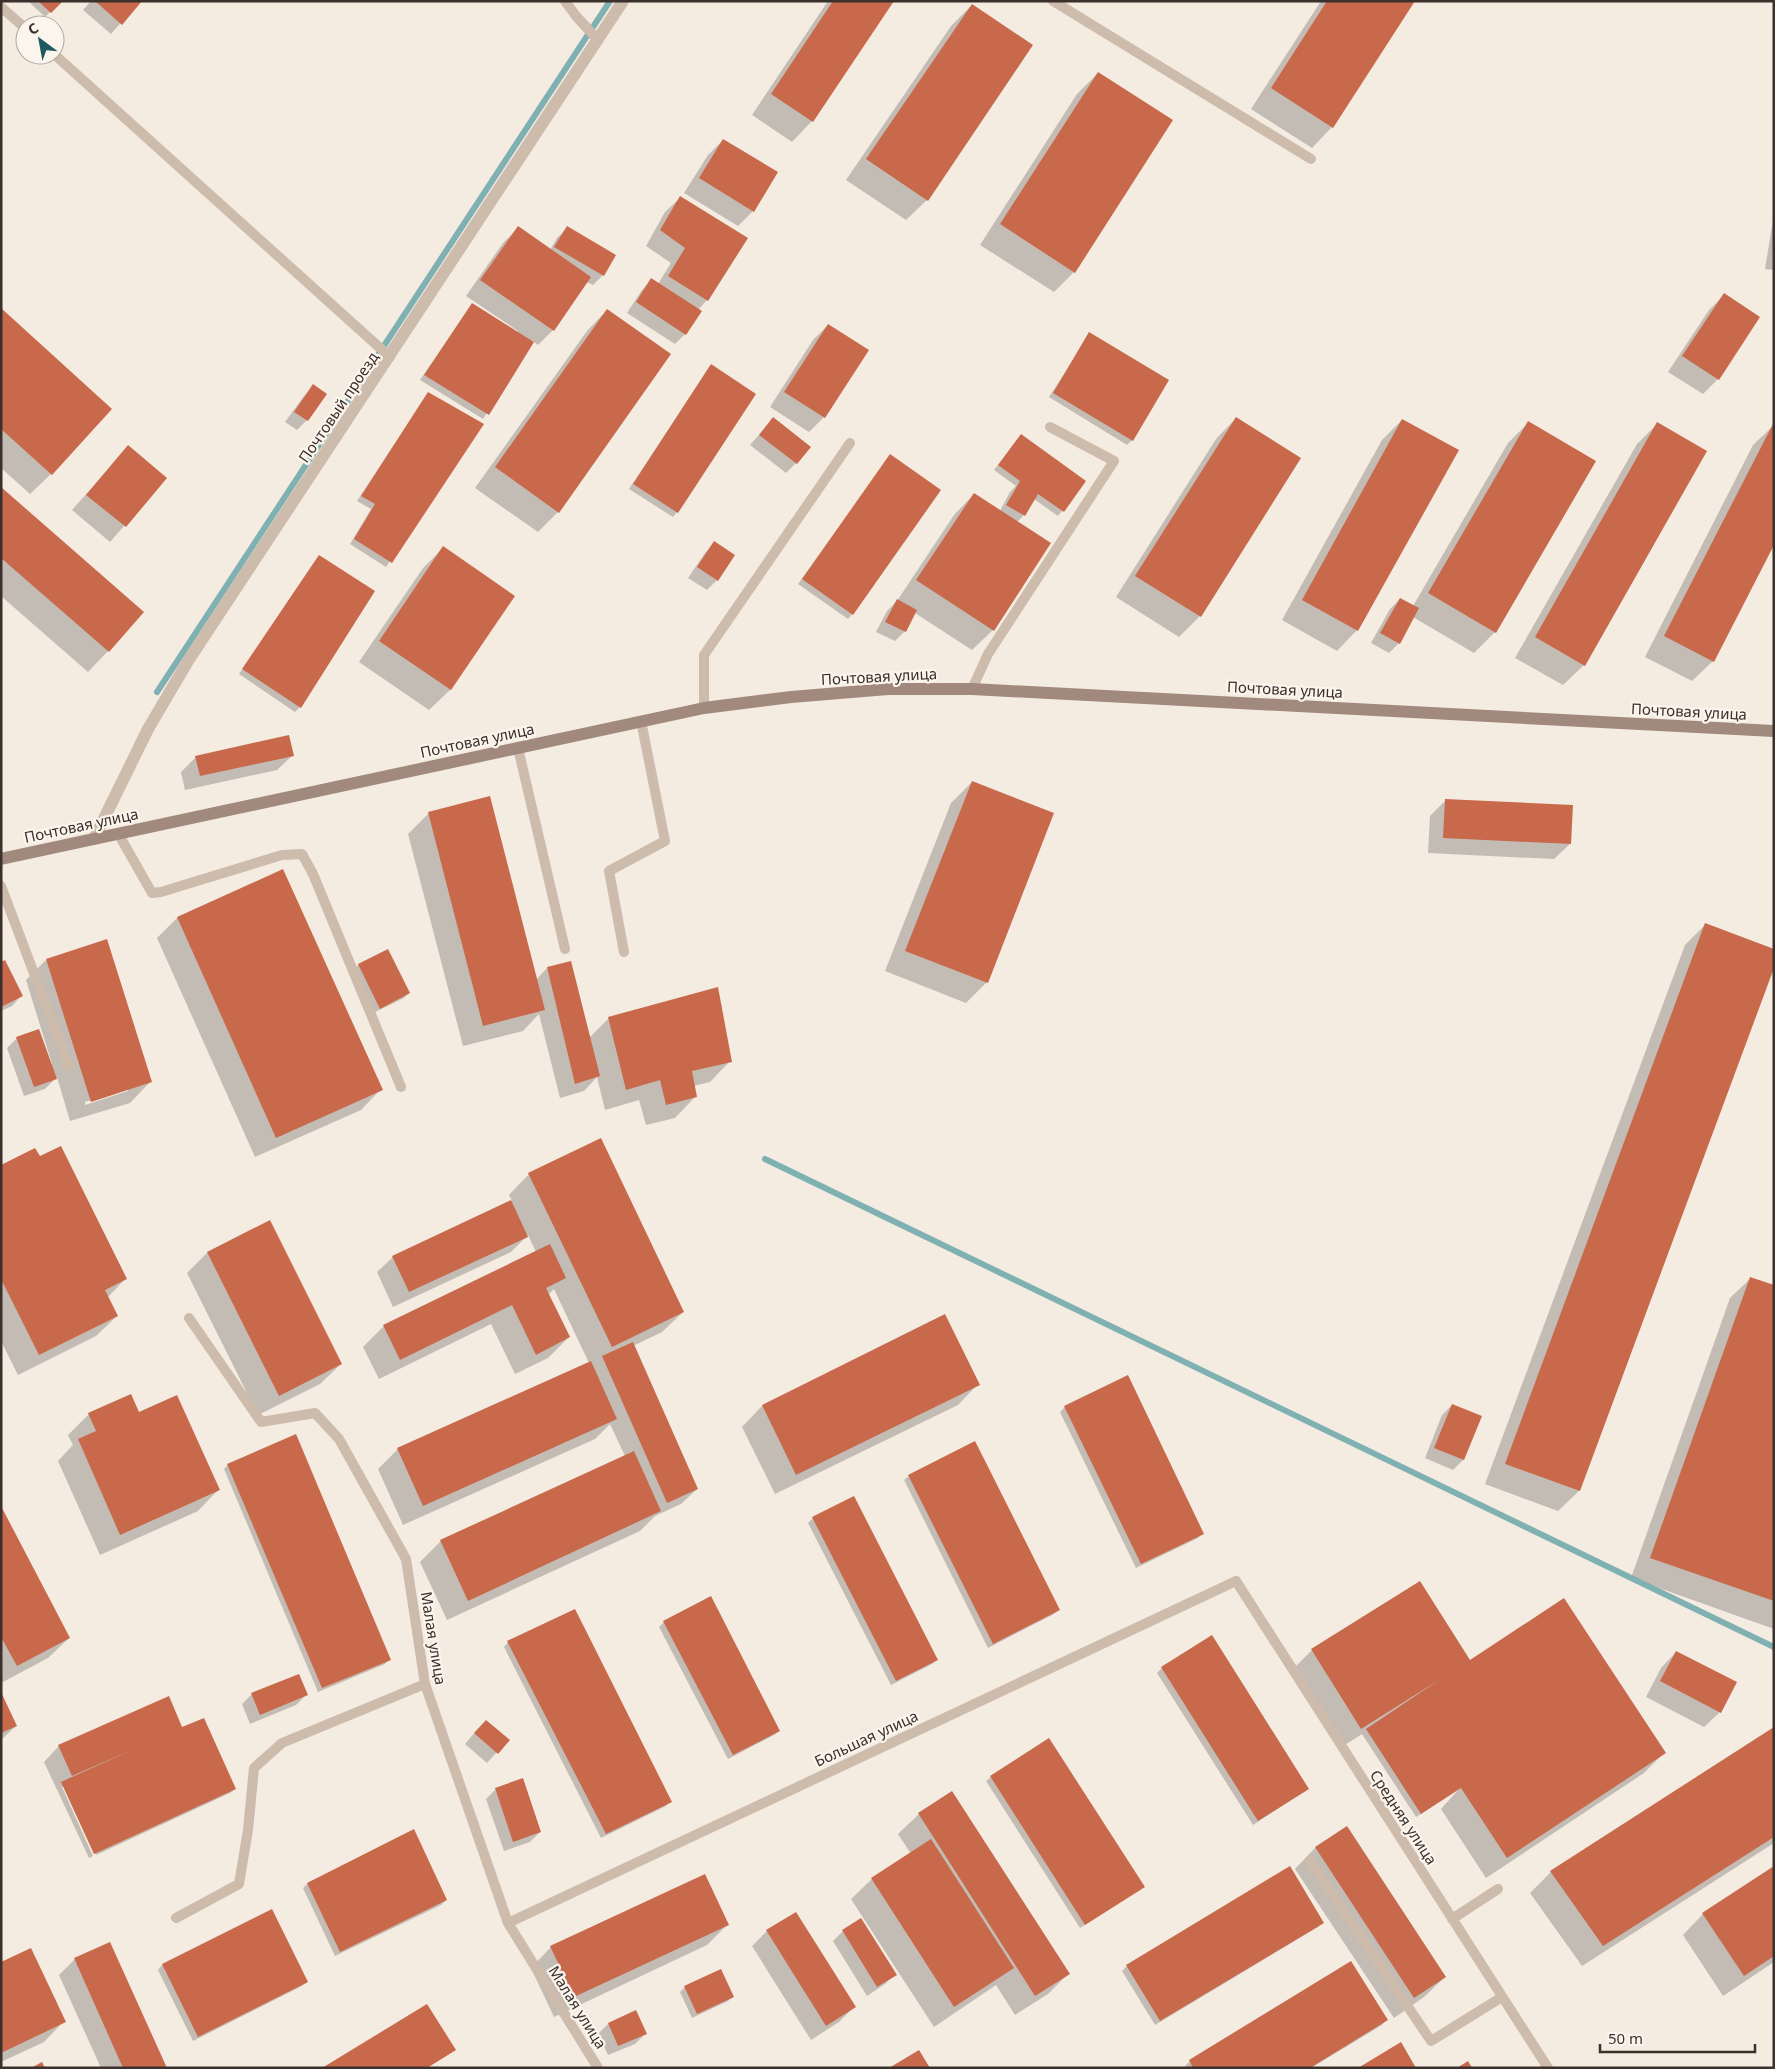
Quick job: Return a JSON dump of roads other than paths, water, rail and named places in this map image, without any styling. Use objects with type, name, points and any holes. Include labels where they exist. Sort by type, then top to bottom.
[{"type":"street","name":"Почтовый проезд","points":[[94,839],[148,729],[188,661],[623,1]]},
{"type":"street","name":"Почтовая улица","points":[[1,859],[704,708],[791,697],[888,689],[972,689],[1774,731]]},
{"type":"lane","points":[[565,1],[598,40]]},
{"type":"lane","points":[[1053,1],[1311,159]]},
{"type":"lane","points":[[1,7],[15,19]]},
{"type":"lane","points":[[65,64],[390,357]]},
{"type":"lane","points":[[972,689],[988,654],[1114,461],[1050,427]]},
{"type":"lane","points":[[704,708],[704,655],[850,443]]},
{"type":"lane","points":[[624,952],[609,870],[665,841],[641,721]]},
{"type":"lane","points":[[518,748],[565,949]]},
{"type":"lane","points":[[119,834],[152,893],[161,892],[282,855],[302,854],[313,874],[401,1086]]},
{"type":"lane","points":[[1,886],[69,1066]]},
{"type":"lane","name":"Малая улица","points":[[189,1318],[261,1422],[315,1413],[339,1439],[406,1559],[425,1684],[508,1923],[598,2068]]},
{"type":"lane","name":"Средняя улица","points":[[1236,1581],[1548,2068]]},
{"type":"lane","name":"Большая улица","points":[[508,1923],[1236,1581]]},
{"type":"lane","points":[[176,1918],[239,1884],[248,1830],[254,1768],[282,1743],[425,1684]]},
{"type":"lane","points":[[1310,1861],[1431,2041],[1502,1997]]},
{"type":"lane","points":[[1452,1919],[1498,1889]]},
{"type":"waterway","points":[[157,692],[610,1]]},
{"type":"waterway","points":[[765,1159],[1774,1647]]}]
